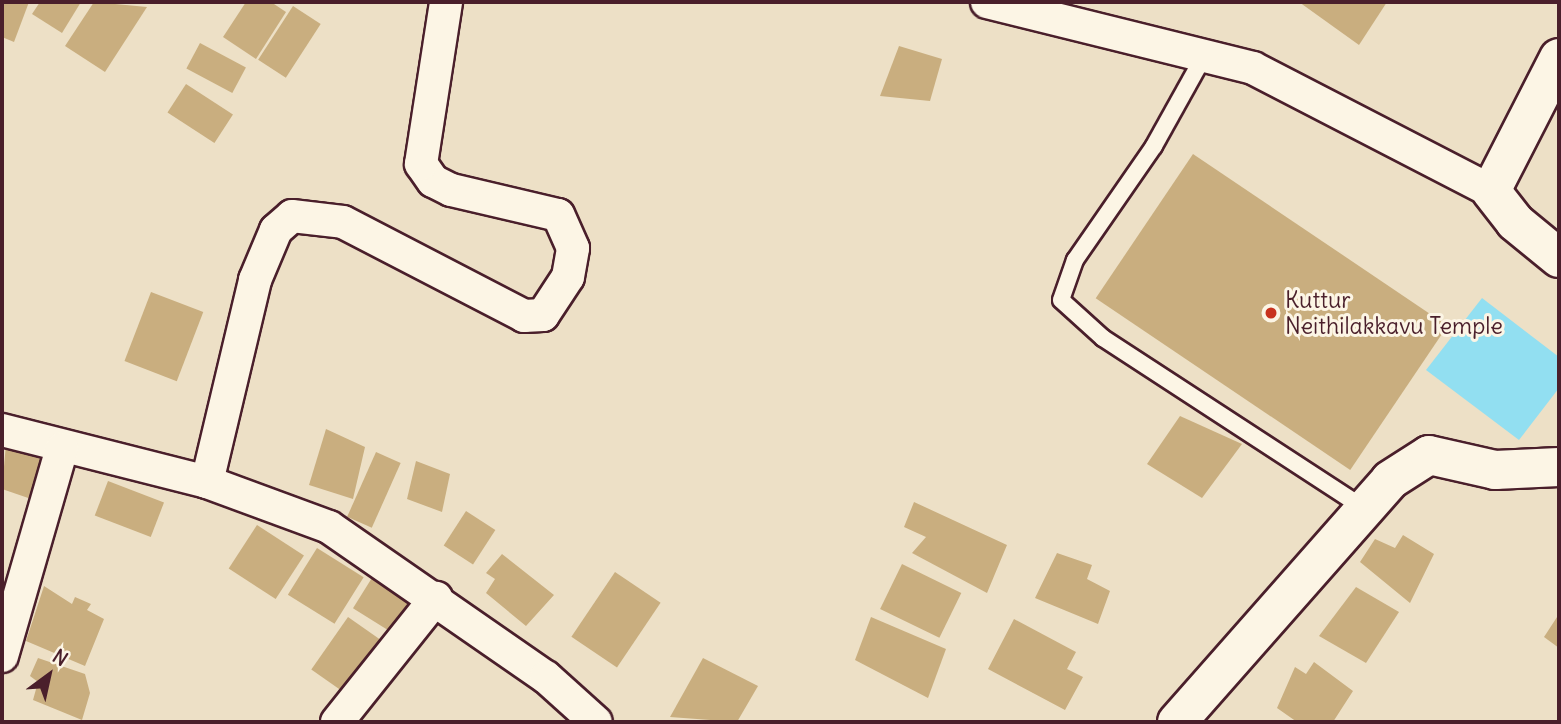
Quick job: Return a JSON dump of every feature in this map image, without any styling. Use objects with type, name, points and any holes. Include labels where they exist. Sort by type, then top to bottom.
[{"type":"street","points":[[207,482],[255,281],[276,230],[292,216],[343,222],[524,316],[543,315],[568,277],[573,248],[558,215],[451,190],[421,164],[446,2]]},
{"type":"street","points":[[987,2],[1253,68],[1343,110],[1491,191],[1515,222],[1559,258]]},
{"type":"street","points":[[1491,191],[1559,58]]},
{"type":"street","points":[[2,430],[62,448],[207,482],[329,527],[436,598],[596,722]]},
{"type":"street","points":[[2,656],[62,448]]},
{"type":"street","points":[[1177,722],[1362,507],[1429,455],[1495,470],[1559,467]]},
{"type":"street","points":[[337,722],[436,598]]},
{"type":"lane","points":[[1204,56],[1154,146],[1075,260],[1061,300],[1102,338],[1362,507]]},
{"type":"water","points":[[1482,298],[1559,357],[1559,388],[1519,440],[1426,370]]},
{"type":"building","points":[[2,2],[29,2],[14,42],[2,37]]},
{"type":"building","points":[[40,2],[81,2],[62,33],[32,14]]},
{"type":"building","points":[[94,2],[147,7],[105,72],[65,46]]},
{"type":"building","points":[[246,2],[271,2],[286,12],[256,59],[223,37]]},
{"type":"building","points":[[1299,2],[1387,2],[1359,45]]},
{"type":"building","points":[[293,6],[321,24],[286,78],[258,60]]},
{"type":"building","points":[[200,43],[246,67],[232,93],[186,69]]},
{"type":"building","points":[[899,46],[942,59],[930,101],[880,96]]},
{"type":"building","points":[[186,84],[233,114],[214,143],[167,113]]},
{"type":"building","name":"Kuttur Neithilakkavu Temple","points":[[1193,154],[1448,326],[1350,470],[1096,298]]},
{"type":"building","points":[[151,292],[203,312],[177,381],[124,361]]},
{"type":"building","points":[[1180,416],[1242,444],[1202,498],[1147,464]]},
{"type":"building","points":[[326,429],[365,447],[353,499],[309,485]]},
{"type":"building","points":[[6,444],[51,458],[37,501],[2,489]]},
{"type":"building","points":[[376,452],[401,463],[372,528],[347,517]]},
{"type":"building","points":[[416,461],[450,474],[442,512],[407,499]]},
{"type":"building","points":[[108,481],[164,503],[151,537],[95,516]]},
{"type":"building","points":[[914,502],[1007,545],[987,593],[912,553],[926,537],[904,527]]},
{"type":"building","points":[[466,511],[495,530],[473,564],[444,545]]},
{"type":"building","points":[[257,525],[304,555],[276,599],[229,569]]},
{"type":"building","points":[[1403,535],[1434,554],[1410,603],[1360,562],[1375,539],[1395,548]]},
{"type":"building","points":[[317,548],[364,577],[334,624],[288,595]]},
{"type":"building","points":[[1057,553],[1092,565],[1087,579],[1110,591],[1098,624],[1035,598]]},
{"type":"building","points":[[502,554],[554,595],[526,626],[486,593],[495,579],[486,573]]},
{"type":"building","points":[[902,564],[961,593],[939,638],[880,609]]},
{"type":"building","points":[[380,565],[423,592],[396,635],[353,608]]},
{"type":"building","points":[[615,572],[661,603],[617,667],[571,637]]},
{"type":"building","points":[[44,586],[72,604],[75,597],[91,604],[87,610],[104,619],[85,666],[26,641]]},
{"type":"building","points":[[1356,587],[1399,612],[1366,663],[1319,636]]},
{"type":"building","points":[[1559,614],[1559,648],[1544,637]]},
{"type":"building","points":[[348,617],[384,642],[347,695],[311,669]]},
{"type":"building","points":[[871,617],[946,649],[928,698],[855,660]]},
{"type":"building","points":[[1014,619],[1076,652],[1067,669],[1083,677],[1065,710],[988,669]]},
{"type":"building","points":[[38,658],[85,674],[90,693],[82,720],[33,700],[38,682],[30,676]]},
{"type":"building","points":[[703,658],[758,686],[737,722],[670,717]]},
{"type":"building","points":[[1314,662],[1353,691],[1333,722],[1297,722],[1277,708],[1295,667],[1306,674]]},
{"type":"place","name":"Kuttur Neithilakkavu Temple","points":[[1271,313]]}]
